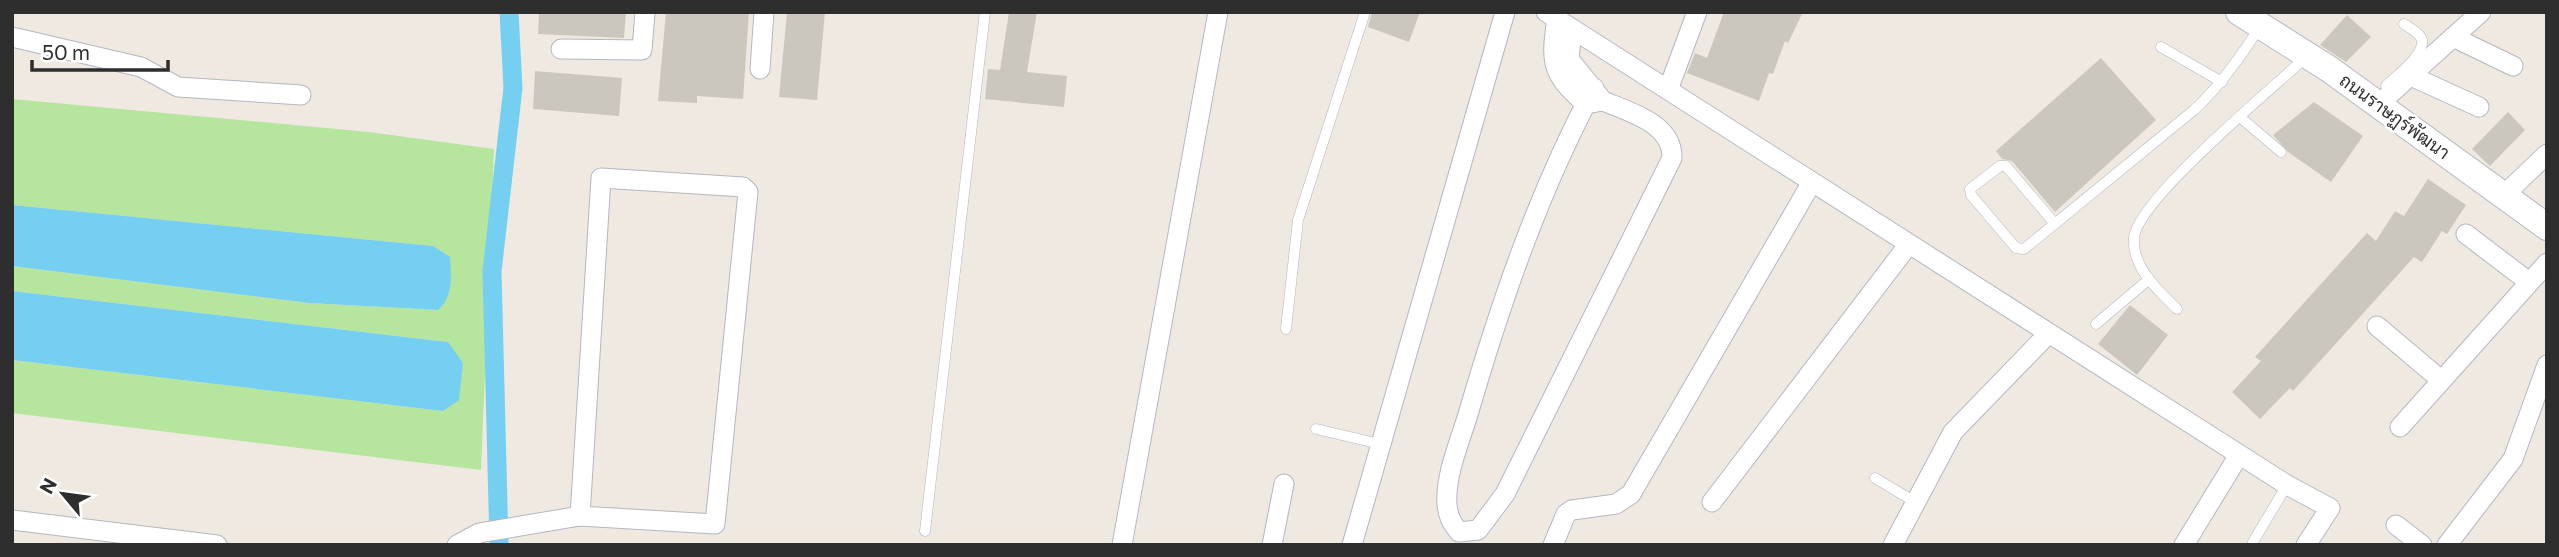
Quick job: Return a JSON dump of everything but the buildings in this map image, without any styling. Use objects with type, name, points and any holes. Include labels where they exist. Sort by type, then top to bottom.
[{"type":"street","points":[[561,49],[642,50],[645,12]]},
{"type":"street","points":[[760,69],[764,12]]},
{"type":"street","points":[[1122,545],[1218,12]]},
{"type":"street","points":[[1352,545],[1505,12]]},
{"type":"street","points":[[1668,90],[1697,12]]},
{"type":"street","points":[[2376,102],[2411,76],[2482,12]]},
{"type":"street","name":"ถนนราษฏร์พัฒนา","points":[[2252,17],[2376,102],[2547,227]]},
{"type":"street","points":[[1594,98],[1550,177],[1515,266],[1465,426],[1446,501],[1449,520],[1457,538],[1478,530],[1505,494],[1672,158],[1672,144],[1663,131],[1559,79],[1554,64],[1553,46],[1559,20],[2239,455],[2330,508],[2306,545]]},
{"type":"street","points":[[12,37],[141,67],[178,87],[301,95]]},
{"type":"street","points":[[2454,37],[2512,66]]},
{"type":"street","points":[[2411,76],[2479,107]]},
{"type":"street","points":[[2504,195],[2547,154]]},
{"type":"street","points":[[457,545],[479,533],[580,516],[715,524],[748,192],[743,187],[605,176],[599,184],[580,516]]},
{"type":"street","points":[[1552,545],[1566,513],[1616,504],[1631,494],[1812,182]]},
{"type":"street","points":[[2466,234],[2529,282]]},
{"type":"street","points":[[1712,502],[1909,244]]},
{"type":"street","points":[[2399,427],[2547,263]]},
{"type":"street","points":[[2376,326],[2441,380]]},
{"type":"street","points":[[1893,545],[1953,432],[2049,333]]},
{"type":"street","points":[[2447,545],[2513,460],[2542,393],[2547,365]]},
{"type":"street","points":[[2184,545],[2239,455]]},
{"type":"street","points":[[1272,545],[1284,484]]},
{"type":"street","points":[[12,520],[110,538],[216,545]]},
{"type":"street","points":[[2396,525],[2422,545]]},
{"type":"lane","points":[[926,531],[985,12]]},
{"type":"lane","points":[[1286,329],[1298,220],[1364,12]]},
{"type":"lane","points":[[2055,224],[2006,166],[2000,166],[1970,189],[1971,195],[2016,248],[2024,249],[2055,224],[2194,110],[2222,82],[2252,17]]},
{"type":"lane","points":[[2376,102],[2420,50],[2422,41],[2418,34],[2404,24]]},
{"type":"lane","points":[[2161,47],[2222,82]]},
{"type":"lane","points":[[2177,309],[2148,280],[2135,252],[2134,236],[2139,220],[2160,194],[2308,55]]},
{"type":"lane","points":[[2241,118],[2281,152]]},
{"type":"lane","points":[[2096,324],[2148,280]]},
{"type":"lane","points":[[1316,429],[1380,444]]},
{"type":"lane","points":[[1875,478],[1915,502]]},
{"type":"lane","points":[[2253,542],[2287,485]]},
{"type":"green space","points":[[12,99],[369,132],[494,149],[481,470],[12,413],[12,360],[443,411],[448,342],[12,291],[12,266],[309,303],[438,310],[433,246],[12,205]]},
{"type":"water","points":[[12,205],[433,246],[450,257],[449,292],[438,310],[309,303],[12,266]]},
{"type":"water","points":[[12,291],[448,342],[463,363],[459,400],[443,411],[12,360]]},
{"type":"waterway","points":[[499,545],[492,271],[513,88],[509,12]]}]
